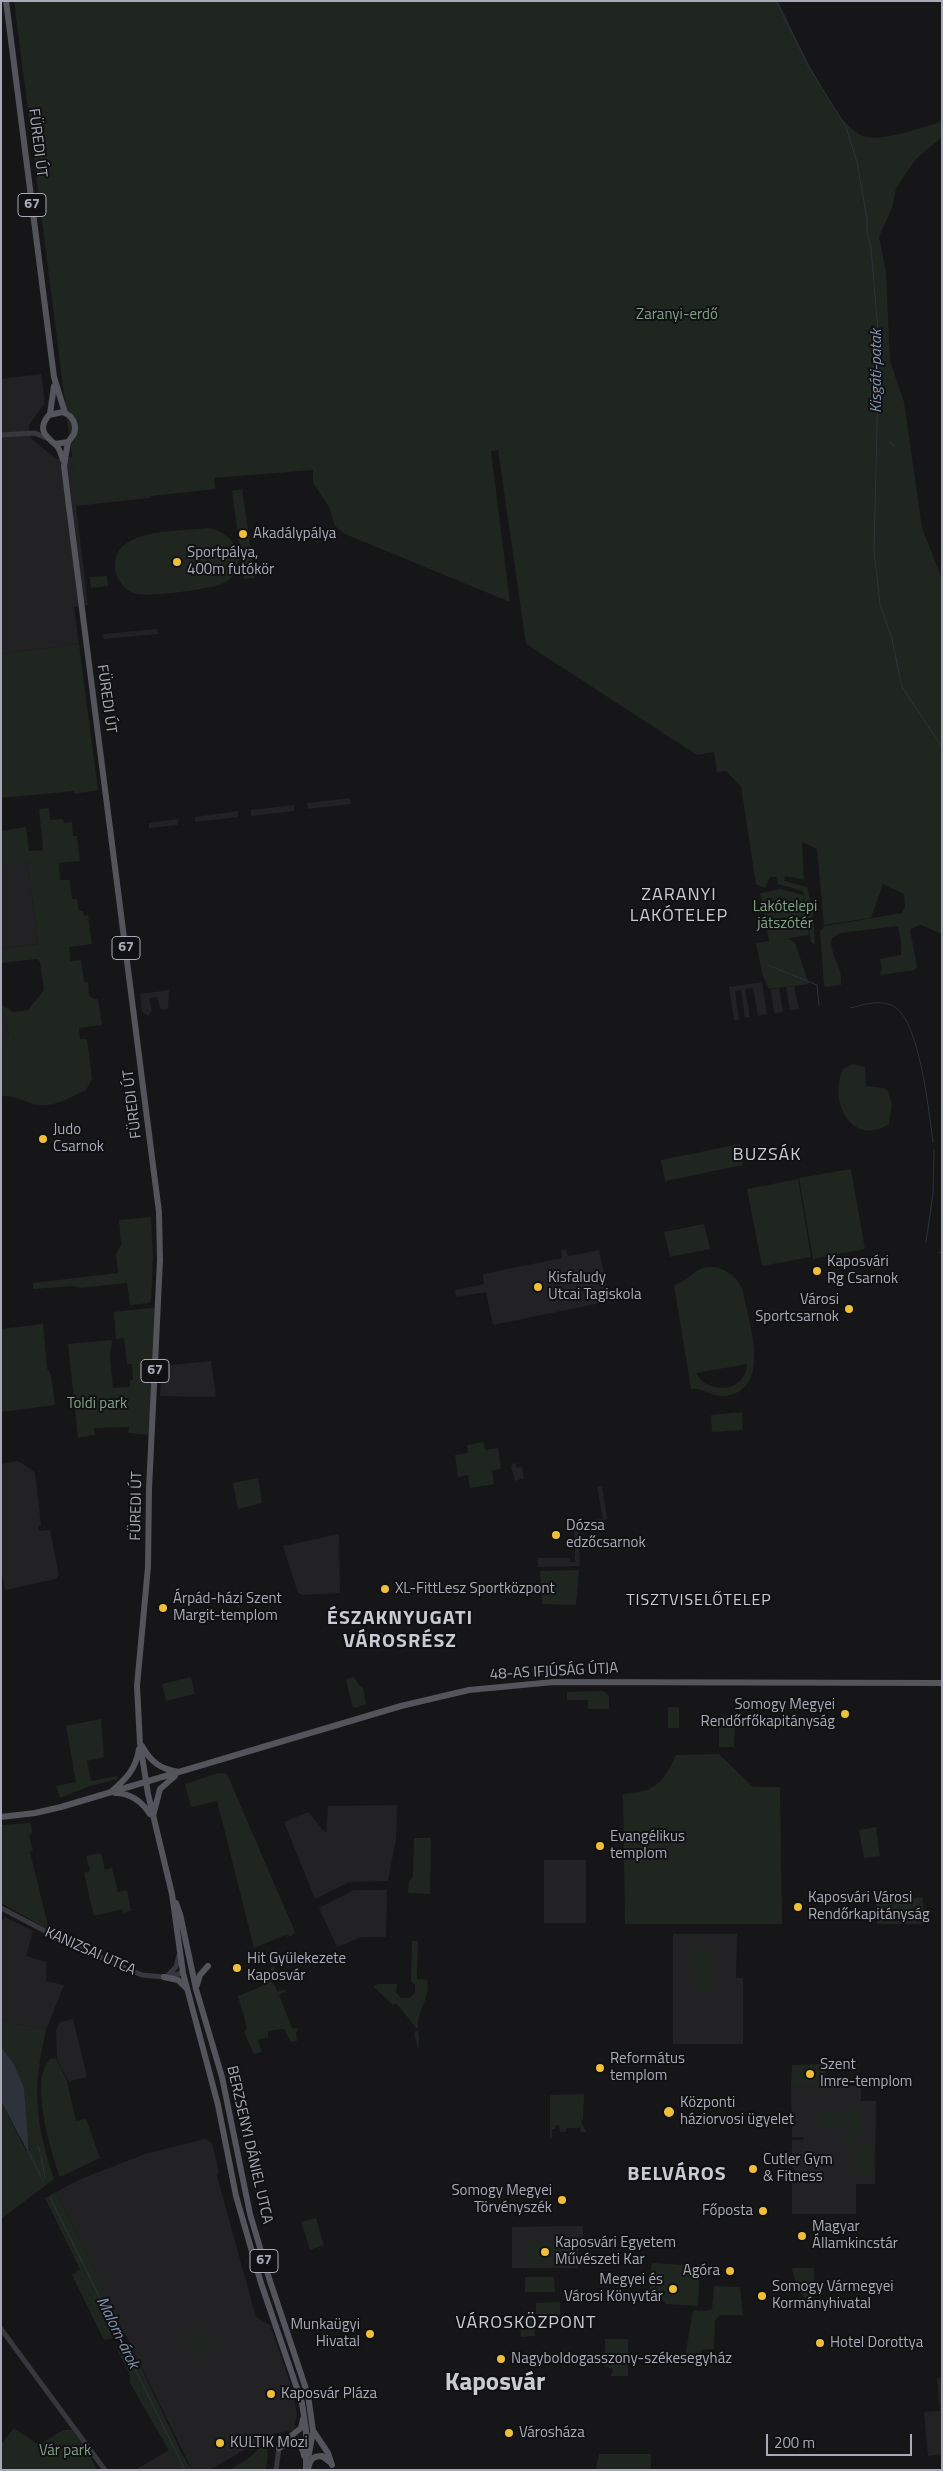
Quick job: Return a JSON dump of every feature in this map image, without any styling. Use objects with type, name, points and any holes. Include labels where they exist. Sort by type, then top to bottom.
[{"type":"main road","name":"FÜREDI ÚT","points":[[6,1],[54,377],[65,413],[72,417],[75,424],[74,434],[68,442],[64,466]]},
{"type":"main road","name":"FÜREDI ÚT","points":[[43,424],[50,414],[54,377]]},
{"type":"main road","points":[[50,414],[65,413]]},
{"type":"main road","points":[[43,424],[46,438],[55,444],[68,442]]},
{"type":"main road","name":"FÜREDI ÚT","points":[[55,444],[59,449],[64,466],[159,1212],[160,1272],[149,1488],[148,1567],[137,1686],[140,1743]]},
{"type":"main road","name":"48-AS IFJÚSÁG ÚTJA","points":[[109,1794],[401,1706],[459,1692],[494,1687],[554,1682],[646,1681],[942,1683]]},
{"type":"main road","points":[[140,1743],[154,1763],[168,1770],[180,1772]]},
{"type":"main road","points":[[109,1794],[129,1776],[135,1764],[140,1743]]},
{"type":"main road","name":"67","points":[[140,1743],[145,1782],[172,1894],[183,1973]]},
{"type":"main road","points":[[153,1817],[160,1789],[180,1772]]},
{"type":"main road","points":[[1,1817],[35,1813],[119,1793],[135,1798],[144,1805],[153,1817]]},
{"type":"main road","name":"BERZSENYI DÁNIEL UTCA","points":[[172,1894],[180,1914],[196,1989],[222,2077],[250,2214],[308,2395],[313,2431],[306,2470]]},
{"type":"main road","points":[[196,1989],[200,1976],[208,1966]]},
{"type":"main road","name":"BERZSENYI DÁNIEL UTCA","points":[[183,1973],[218,2105],[240,2212],[261,2283],[298,2389],[304,2413],[306,2470]]},
{"type":"main road","points":[[164,1977],[178,1980],[188,1990]]},
{"type":"main road","points":[[279,2448],[301,2428],[304,2413]]},
{"type":"main road","points":[[313,2431],[328,2453],[333,2468]]},
{"type":"main road","points":[[279,2448],[292,2443],[299,2446],[303,2452],[306,2470]]},
{"type":"main road","points":[[306,2470],[312,2458],[319,2456],[325,2457],[333,2468]]},
{"type":"street","points":[[27,432],[43,424]]},
{"type":"street","points":[[1,435],[27,432],[40,434],[46,438]]},
{"type":"street","name":"KANIZSAI UTCA","points":[[1,1908],[40,1929],[142,1975],[164,1977],[183,1973]]},
{"type":"street","points":[[164,1977],[176,1968],[179,1952]]},
{"type":"street","points":[[1,2330],[106,2470]]},
{"type":"street","points":[[276,2470],[279,2448]]},
{"type":"shaded area","points":[[41,374],[45,403],[29,425],[31,438],[56,459],[72,457],[148,479],[150,498],[76,506],[88,605],[74,607],[79,644],[1,654],[1,379]]},
{"type":"shaded area","points":[[157,629],[158,634],[104,639],[103,634]]},
{"type":"shaded area","points":[[350,798],[351,804],[308,809],[307,803]]},
{"type":"shaded area","points":[[294,805],[294,811],[251,816],[251,810]]},
{"type":"shaded area","points":[[238,811],[238,817],[195,822],[195,817]]},
{"type":"shaded area","points":[[178,819],[178,825],[149,828],[149,823]]},
{"type":"shaded area","points":[[27,859],[38,944],[1,949],[1,863]]},
{"type":"shaded area","points":[[762,982],[767,1014],[758,1016],[753,988],[745,989],[750,1017],[745,1018],[741,990],[735,991],[739,1020],[734,1020],[729,987]]},
{"type":"shaded area","points":[[794,986],[799,1009],[790,1010],[786,987]]},
{"type":"shaded area","points":[[779,988],[783,1012],[774,1013],[771,990]]},
{"type":"shaded area","points":[[169,990],[168,1009],[161,1010],[157,997],[149,998],[152,1011],[148,1016],[142,1012],[140,994]]},
{"type":"shaded area","points":[[1,1012],[6,1016],[9,1036],[1,1044]]},
{"type":"shaded area","name":"Kisfaludy Utcai Tagiskola","points":[[566,1249],[568,1256],[599,1250],[610,1301],[493,1325],[486,1292],[456,1297],[455,1290],[484,1284],[483,1274],[562,1258],[561,1250]]},
{"type":"shaded area","points":[[211,1361],[216,1397],[160,1396],[162,1366]]},
{"type":"shaded area","points":[[18,1461],[35,1472],[41,1525],[38,1526],[39,1531],[50,1530],[59,1575],[56,1579],[5,1590],[1,1569],[1,1464]]},
{"type":"shaded area","points":[[516,1463],[517,1468],[522,1467],[524,1478],[515,1481],[511,1467],[512,1464]]},
{"type":"shaded area","points":[[597,1486],[602,1486],[607,1519],[604,1520],[604,1523],[578,1526],[580,1566],[538,1567],[538,1558],[570,1558],[570,1562],[575,1562],[574,1522],[603,1519]]},
{"type":"shaded area","points":[[339,1534],[340,1593],[303,1595],[298,1593],[283,1546]]},
{"type":"shaded area","points":[[397,1805],[396,1839],[388,1881],[349,1882],[315,1899],[284,1822],[308,1812],[326,1833],[328,1806]]},
{"type":"shaded area","points":[[544,1860],[586,1860],[586,1923],[544,1923]]},
{"type":"shaded area","points":[[354,1890],[387,1890],[386,1937],[362,1937],[337,1947],[319,1908]]},
{"type":"shaded area","points":[[5,1917],[33,1931],[26,1956],[46,1962],[46,1981],[64,1985],[46,2030],[1,2020],[1,1922]]},
{"type":"shaded area","points":[[673,1934],[737,1934],[736,1978],[743,1978],[743,2044],[673,2044]]},
{"type":"shaded area","points":[[73,2019],[87,2077],[69,2081],[57,2057],[56,2030],[60,2022]]},
{"type":"shaded area","points":[[1,2047],[13,2062],[24,2088],[29,2154],[1,2101]]},
{"type":"shaded area","points":[[791,2086],[861,2086],[861,2101],[876,2101],[875,2184],[856,2184],[856,2214],[792,2214],[792,2175],[796,2170],[792,2167],[792,2140],[803,2140],[804,2137],[792,2137]]},
{"type":"shaded area","points":[[205,2139],[212,2143],[219,2172],[217,2176],[256,2317],[270,2325],[292,2389],[297,2414],[294,2430],[273,2434],[209,2470],[192,2470],[56,2192],[81,2179],[145,2154]]},
{"type":"shaded area","name":"Kaposvári Egyetem Művészeti Kar","points":[[583,2226],[583,2237],[578,2238],[578,2268],[512,2268],[512,2227]]},
{"type":"shaded area","points":[[937,2378],[942,2378],[942,2454],[928,2456],[924,2412],[940,2411]]},
{"type":"shaded area","points":[[169,2450],[180,2470],[135,2470]]},
{"type":"green space","name":"Zaranyi-erdő","points":[[14,1],[778,1],[815,76],[839,114],[851,128],[870,138],[891,136],[942,121],[942,137],[917,158],[896,189],[892,208],[879,237],[886,272],[890,361],[904,402],[922,528],[942,579],[942,934],[921,925],[910,929],[917,967],[915,970],[881,975],[880,959],[901,955],[898,926],[840,933],[832,938],[831,944],[840,973],[841,985],[826,987],[824,985],[820,931],[825,926],[902,913],[905,907],[904,894],[883,884],[871,918],[824,925],[817,849],[802,842],[804,880],[785,876],[784,881],[807,887],[813,911],[815,945],[811,942],[803,891],[778,884],[776,877],[770,877],[765,888],[756,884],[741,787],[726,771],[717,772],[714,752],[697,755],[526,644],[498,450],[491,451],[510,602],[345,534],[335,526],[329,507],[313,483],[313,470],[214,478],[215,489],[78,504]]},
{"type":"green space","name":"Akadálypálya","points":[[242,489],[255,578],[244,579],[232,491]]},
{"type":"green space","name":"Sportpálya, 400m futókör","points":[[207,528],[217,530],[225,535],[232,541],[236,549],[239,558],[238,566],[234,575],[226,582],[197,590],[144,595],[129,591],[122,585],[115,570],[116,558],[121,549],[130,542],[155,533]]},
{"type":"green space","points":[[107,576],[108,586],[91,588],[90,577]]},
{"type":"green space","points":[[79,644],[98,790],[74,794],[74,791],[1,798],[1,654]]},
{"type":"green space","points":[[49,808],[50,820],[63,819],[64,823],[72,822],[73,836],[77,836],[80,861],[59,863],[60,880],[70,880],[72,899],[77,899],[79,911],[83,911],[84,916],[88,915],[92,944],[69,947],[70,961],[81,960],[84,982],[88,982],[89,995],[94,999],[98,999],[102,1025],[79,1028],[80,1039],[87,1039],[92,1079],[86,1090],[64,1100],[46,1105],[1,1096],[1,1044],[9,1036],[6,1016],[1,1012],[1,1004],[13,1012],[28,1010],[44,990],[40,962],[37,959],[1,963],[1,949],[38,944],[27,860],[1,863],[1,831],[26,827],[29,851],[43,850],[39,809]]},
{"type":"green space","name":"Lakótelepi játszótér","points":[[781,889],[803,895],[809,935],[779,940],[790,939],[795,943],[809,984],[769,989],[763,977],[756,943],[769,941],[760,893]]},
{"type":"green space","points":[[853,1064],[865,1067],[866,1086],[884,1088],[888,1091],[892,1105],[889,1124],[875,1130],[864,1130],[854,1125],[846,1117],[841,1106],[839,1081],[843,1069]]},
{"type":"green space","points":[[740,1144],[743,1165],[665,1181],[661,1160]]},
{"type":"green space","points":[[851,1169],[865,1249],[813,1259],[799,1178]]},
{"type":"green space","points":[[798,1179],[811,1257],[762,1266],[747,1189]]},
{"type":"green space","points":[[151,1217],[153,1257],[151,1301],[149,1303],[130,1305],[127,1283],[81,1288],[74,1286],[33,1289],[33,1283],[118,1273],[116,1254],[121,1245],[119,1220]]},
{"type":"green space","points":[[704,1224],[710,1249],[670,1257],[664,1232]]},
{"type":"green space","points":[[715,1267],[725,1270],[739,1283],[742,1288],[752,1334],[753,1367],[749,1381],[740,1391],[725,1396],[700,1389],[691,1389],[674,1285],[683,1282],[703,1268]],"holes":[[[747,1364],[745,1373],[734,1385],[726,1388],[709,1385],[696,1373]]]},
{"type":"green space","name":"Toldi park","points":[[159,1307],[152,1435],[128,1433],[129,1427],[94,1428],[95,1435],[78,1438],[68,1344],[112,1340],[110,1357],[113,1388],[130,1387],[130,1380],[133,1380],[132,1364],[127,1364],[124,1338],[116,1339],[114,1312]]},
{"type":"green space","points":[[43,1324],[47,1368],[51,1375],[55,1405],[1,1412],[1,1329]]},
{"type":"green space","points":[[742,1412],[743,1430],[712,1432],[711,1415]]},
{"type":"green space","points":[[484,1442],[485,1450],[498,1448],[501,1469],[492,1471],[494,1484],[470,1488],[468,1475],[458,1477],[455,1455],[468,1453],[467,1445]]},
{"type":"green space","points":[[258,1478],[262,1503],[238,1509],[233,1483]]},
{"type":"green space","points":[[579,1570],[576,1605],[542,1604],[540,1571]]},
{"type":"green space","points":[[365,1633],[383,1633],[383,1644],[365,1644]]},
{"type":"green space","points":[[191,1677],[195,1694],[166,1701],[162,1684]]},
{"type":"green space","points":[[354,1677],[363,1688],[366,1704],[355,1708],[352,1706],[346,1679]]},
{"type":"green space","points":[[603,1691],[609,1696],[609,1709],[588,1709],[588,1700],[567,1700],[567,1692]]},
{"type":"green space","points":[[668,1707],[679,1707],[679,1728],[668,1728]]},
{"type":"green space","points":[[719,1716],[735,1716],[734,1747],[719,1747]]},
{"type":"green space","points":[[101,1719],[104,1757],[87,1761],[91,1781],[117,1776],[118,1779],[90,1786],[60,1798],[56,1786],[76,1782],[66,1726]]},
{"type":"green space","points":[[719,1754],[753,1787],[780,1787],[782,1924],[625,1924],[623,1794],[643,1791],[657,1784],[667,1773],[676,1755]]},
{"type":"green space","points":[[218,1773],[227,1774],[295,1932],[290,1937],[288,1934],[254,1948],[217,1801],[191,1807],[185,1784]]},
{"type":"green space","points":[[31,1823],[32,1834],[29,1835],[33,1851],[30,1852],[49,1930],[1,1903],[1,1825]]},
{"type":"green space","points":[[876,1827],[880,1856],[864,1858],[859,1830]]},
{"type":"green space","points":[[414,1838],[431,1838],[430,1894],[408,1893],[409,1882],[413,1876]]},
{"type":"green space","points":[[101,1853],[105,1870],[112,1868],[118,1892],[127,1890],[131,1911],[123,1913],[122,1909],[94,1916],[84,1873],[90,1871],[86,1856]]},
{"type":"green space","points":[[922,1897],[926,1924],[877,1924],[876,1904]]},
{"type":"green space","points":[[412,1941],[418,1941],[417,1979],[427,1980],[428,1985],[418,2022],[419,2043],[418,2050],[414,2033],[418,2030],[396,2003],[393,2005],[374,1987],[377,1984],[397,1984],[396,1992],[401,1998],[409,1998],[415,1993],[415,1985],[411,1981]]},
{"type":"green space","points":[[689,1948],[711,1948],[711,1991],[694,1991],[694,1959],[689,1958]]},
{"type":"green space","points":[[274,1966],[277,1978],[272,1981],[278,1992],[285,1989],[286,1991],[279,1995],[292,2028],[298,2029],[296,2033],[297,2041],[291,2042],[284,2029],[268,2031],[268,2038],[258,2041],[262,2052],[254,2054],[244,2032],[247,2028],[238,1996],[266,1983],[271,1973],[271,1967]]},
{"type":"green space","points":[[1,2020],[46,2030],[37,2088],[39,2122],[54,2179],[1,2219],[1,2101],[26,2151],[30,2151],[26,2131],[24,2088],[13,2062],[1,2047]]},
{"type":"green space","points":[[56,2058],[67,2081],[76,2121],[86,2119],[100,2158],[60,2177],[47,2134],[41,2083],[44,2069],[50,2059]]},
{"type":"green space","points":[[825,2064],[825,2086],[791,2086],[792,2065]]},
{"type":"green space","points":[[584,2094],[583,2119],[581,2121],[586,2132],[581,2132],[580,2128],[567,2128],[565,2132],[560,2132],[559,2125],[556,2125],[555,2129],[552,2129],[552,2138],[550,2138],[550,2095]]},
{"type":"green space","points":[[844,2108],[860,2108],[860,2138],[844,2138]]},
{"type":"green space","points":[[817,2111],[843,2111],[843,2127],[817,2127]]},
{"type":"green space","points":[[853,2143],[872,2143],[872,2176],[853,2177]]},
{"type":"green space","points":[[56,2192],[126,2335],[104,2340],[72,2275],[80,2269],[45,2198]]},
{"type":"green space","points":[[316,2218],[324,2245],[310,2250],[301,2222]]},
{"type":"green space","points":[[527,2239],[532,2239],[532,2242],[558,2243],[561,2266],[535,2266],[527,2262]]},
{"type":"green space","points":[[652,2263],[700,2266],[698,2306],[666,2304],[664,2301],[649,2300]]},
{"type":"green space","points":[[792,2268],[814,2268],[813,2290],[809,2299],[805,2299],[801,2292]]},
{"type":"green space","points":[[525,2277],[554,2277],[555,2292],[525,2292]]},
{"type":"green space","points":[[714,2286],[740,2287],[743,2315],[720,2315],[715,2320],[714,2349],[701,2350],[700,2358],[685,2357],[693,2310],[706,2311],[712,2309]]},
{"type":"green space","points":[[560,2302],[560,2314],[536,2314],[536,2303]]},
{"type":"green space","points":[[533,2316],[535,2336],[521,2337],[519,2317]]},
{"type":"green space","points":[[206,2329],[215,2352],[197,2359],[188,2337],[177,2341],[177,2335]]},
{"type":"green space","points":[[605,2339],[628,2339],[628,2376],[611,2376],[613,2369],[605,2366]]},
{"type":"green space","points":[[132,2348],[183,2456],[192,2470],[180,2470],[130,2383],[130,2375],[118,2351]]},
{"type":"green space","name":"Vár park","points":[[14,2428],[39,2445],[63,2430],[72,2430],[88,2452],[97,2470],[1,2470],[1,2444]]},
{"type":"green space","points":[[264,2444],[268,2452],[266,2470],[229,2470],[249,2458]]},
{"type":"green space","points":[[599,2454],[651,2454],[651,2470],[599,2470],[596,2467]]},
{"type":"waterway","name":"Kisgáti-patak","points":[[776,1],[809,67],[846,127],[857,162],[867,219],[867,233],[871,248],[879,342],[874,551],[880,604],[892,639],[902,687],[942,747]]},
{"type":"waterway","points":[[889,441],[895,447]]},
{"type":"waterway","points":[[768,965],[817,985],[819,1005]]},
{"type":"waterway","points":[[851,1008],[867,1004],[885,1003],[895,1007],[904,1016],[911,1031],[922,1070],[933,1142]]},
{"type":"waterway","points":[[926,1242],[933,1194],[934,1150]]},
{"type":"waterway","points":[[938,1253],[942,1252]]},
{"type":"waterway","points":[[38,2146],[40,2152]]},
{"type":"waterway","name":"Malom-árok","points":[[29,2153],[43,2181]]},
{"type":"waterway","points":[[41,2156],[45,2177],[43,2179]]},
{"type":"waterway","name":"Malom-árok","points":[[50,2197],[185,2470]]},
{"type":"place","name":"Akadálypálya","points":[[243,534]]},
{"type":"place","name":"Sportpálya, 400m futókör","points":[[177,562]]},
{"type":"place","name":"Judo Csarnok","points":[[43,1139]]},
{"type":"place","name":"Kaposvári Rg Csarnok","points":[[817,1271]]},
{"type":"place","name":"Kisfaludy Utcai Tagiskola","points":[[538,1287]]},
{"type":"place","name":"Városi Sportcsarnok","points":[[849,1309]]},
{"type":"place","name":"Dózsa edzőcsarnok","points":[[556,1535]]},
{"type":"place","name":"XL-FittLesz Sportközpont","points":[[385,1589]]},
{"type":"place","name":"Árpád-házi Szent Margit-templom","points":[[163,1608]]},
{"type":"place","name":"Somogy Megyei Rendőrfőkapitányság","points":[[845,1714]]},
{"type":"place","name":"Evangélikus templom","points":[[600,1846]]},
{"type":"place","name":"Kaposvári Városi Rendőrkapitányság","points":[[798,1907]]},
{"type":"place","name":"Hit Gyülekezete Kaposvár","points":[[237,1968]]},
{"type":"place","name":"Református templom","points":[[600,2068]]},
{"type":"place","name":"Szent Imre-templom","points":[[810,2074]]},
{"type":"place","name":"Központi háziorvosi ügyelet","points":[[669,2112]]},
{"type":"place","name":"Cutler Gym & Fitness","points":[[753,2169]]},
{"type":"place","name":"Somogy Megyei Törvényszék","points":[[562,2200]]},
{"type":"place","name":"Főposta","points":[[763,2211]]},
{"type":"place","name":"Magyar Államkincstár","points":[[802,2236]]},
{"type":"place","name":"Kaposvári Egyetem Művészeti Kar","points":[[545,2252]]},
{"type":"place","name":"Agóra","points":[[730,2271]]},
{"type":"place","name":"Megyei és Városi Könyvtár","points":[[673,2289]]},
{"type":"place","name":"Somogy Vármegyei Kormányhivatal","points":[[762,2296]]},
{"type":"place","name":"Munkaügyi Hivatal","points":[[370,2334]]},
{"type":"place","name":"Hotel Dorottya","points":[[820,2343]]},
{"type":"place","name":"Nagyboldogasszony-székesegyház","points":[[501,2359]]},
{"type":"place","name":"Kaposvár Pláza","points":[[271,2394]]},
{"type":"place","name":"Városháza","points":[[509,2433]]},
{"type":"place","name":"KULTIK Mozi","points":[[220,2443]]},
{"type":"district","name":"ZARANYI LAKÓTELEP","points":[[679,906]]},
{"type":"district","name":"BUZSÁK","points":[[767,1156]]},
{"type":"district","name":"TISZTVISELŐTELEP","points":[[699,1601]]},
{"type":"district","name":"ÉSZAKNYUGATI VÁROSRÉSZ","points":[[400,1630]]},
{"type":"district","name":"BELVÁROS","points":[[677,2175]]},
{"type":"district","name":"VÁROSKÖZPONT","points":[[526,2324]]},
{"type":"district","name":"Kaposvár","points":[[495,2384]]}]
